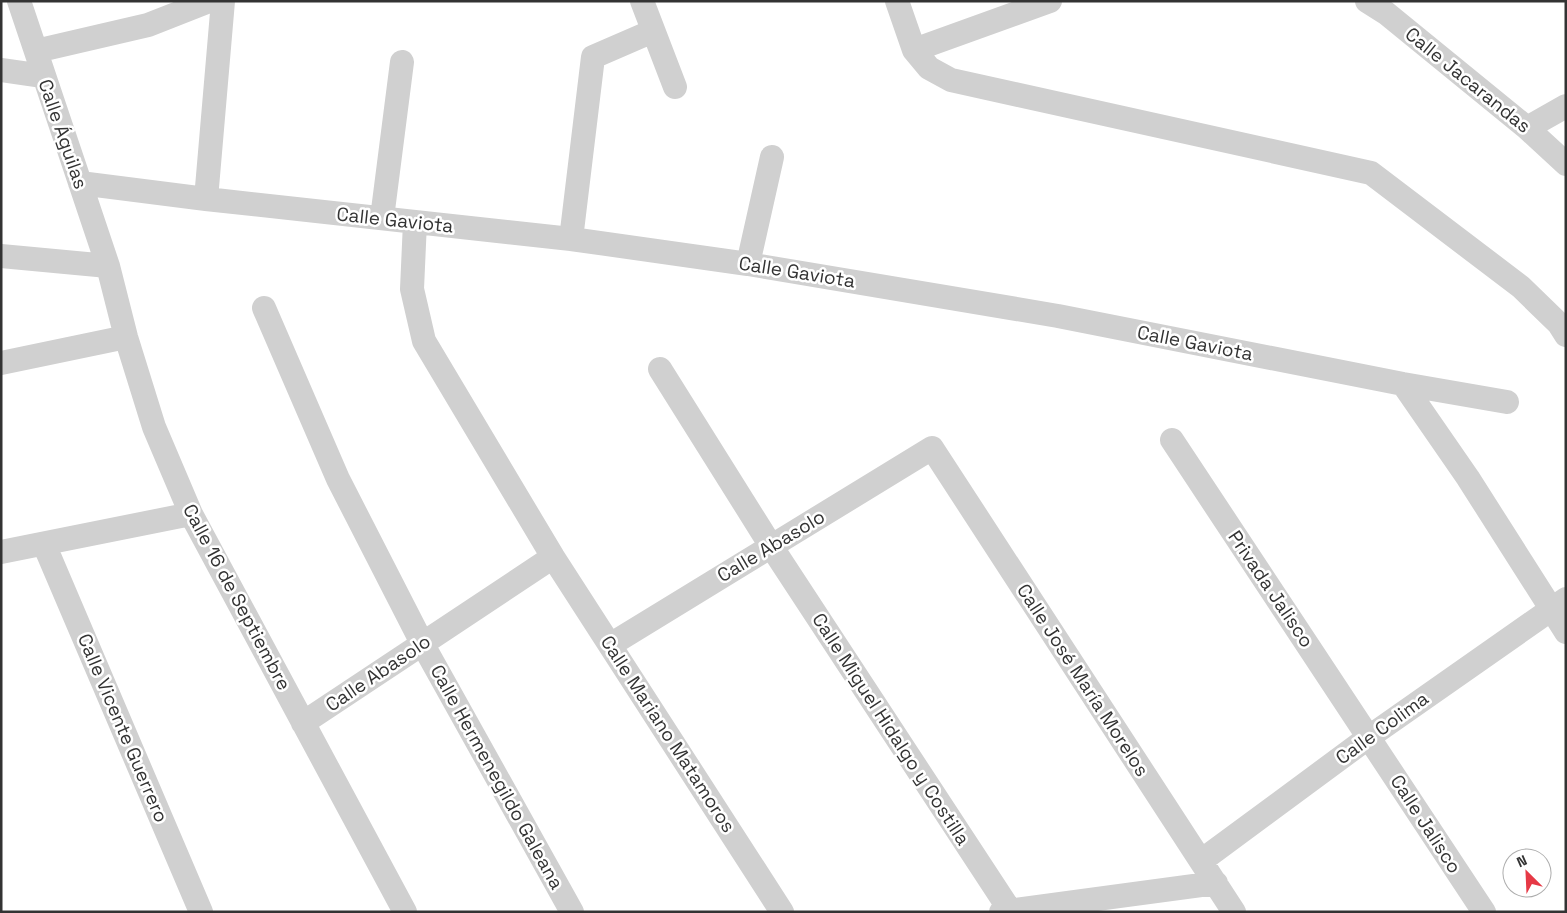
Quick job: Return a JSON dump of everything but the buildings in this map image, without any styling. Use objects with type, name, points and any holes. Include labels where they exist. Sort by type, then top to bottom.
[{"type":"street","name":"Calle Águilas","points":[[19,1],[108,266]]},
{"type":"street","points":[[36,51],[148,24],[209,1]]},
{"type":"street","points":[[206,199],[223,1]]},
{"type":"street","points":[[642,1],[675,87]]},
{"type":"street","points":[[897,1],[914,50],[929,68],[950,80],[1371,173],[1522,286],[1559,324],[1566,335]]},
{"type":"street","points":[[914,50],[1050,1]]},
{"type":"street","name":"Calle Jacarandas","points":[[1386,5],[1566,164]]},
{"type":"street","points":[[572,239],[593,57],[653,31]]},
{"type":"street","points":[[382,218],[402,62]]},
{"type":"street","points":[[1,70],[43,76]]},
{"type":"street","points":[[1527,128],[1566,106]]},
{"type":"street","points":[[748,264],[772,157]]},
{"type":"street","name":"Calle Gaviota","points":[[80,182],[206,199],[572,239],[748,264],[1058,316],[1403,384],[1507,402]]},
{"type":"street","name":"Calle Mariano Matamoros","points":[[415,222],[412,289],[424,341],[553,557],[782,912]]},
{"type":"street","points":[[1,256],[108,266]]},
{"type":"street","name":"Calle 16 de Septiembre","points":[[108,266],[126,337],[154,427],[191,514],[405,912]]},
{"type":"street","name":"Calle Hermenegildo Galeana","points":[[264,308],[338,478],[422,643],[572,912]]},
{"type":"street","points":[[1,362],[126,337]]},
{"type":"street","name":"Calle Miguel Hidalgo y Costilla","points":[[660,370],[771,546],[1007,911]]},
{"type":"street","points":[[1403,384],[1558,604],[1566,632]]},
{"type":"street","name":"Privada Jalisco","points":[[1172,440],[1369,737]]},
{"type":"street","name":"Calle Abasolo","points":[[610,645],[932,448]]},
{"type":"street","name":"Calle José María Morelos","points":[[932,448],[1234,912]]},
{"type":"street","points":[[1,552],[191,514]]},
{"type":"street","name":"Calle Vicente Guerrero","points":[[44,544],[201,912]]},
{"type":"street","name":"Calle Abasolo","points":[[303,722],[553,557]]},
{"type":"street","name":"Calle Colima","points":[[1201,861],[1369,737],[1558,604]]},
{"type":"street","name":"Calle Jalisco","points":[[1369,737],[1484,912]]},
{"type":"street","points":[[1007,911],[1216,883]]}]
